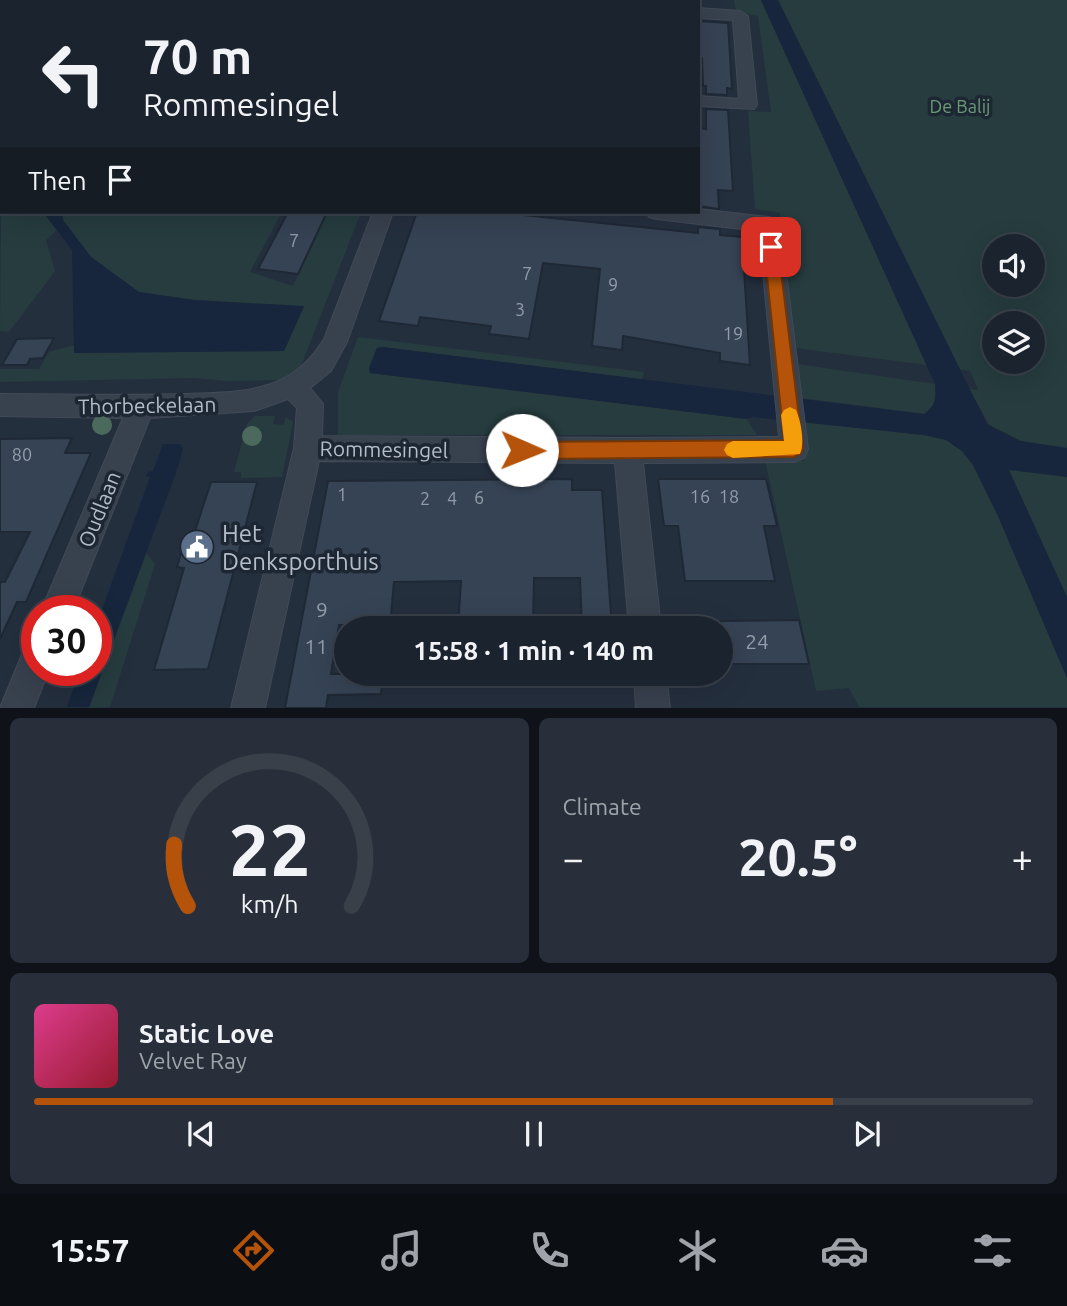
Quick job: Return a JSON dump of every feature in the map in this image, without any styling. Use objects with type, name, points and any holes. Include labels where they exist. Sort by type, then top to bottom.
[{"type":"street","points":[[700,13],[740,16],[748,105],[700,101]]},
{"type":"street","name":"Thorbeckelaan","points":[[0,405],[141,407],[232,403],[254,400],[292,387],[322,365],[335,342],[382,214]]},
{"type":"street","name":"Rommesingel","points":[[307,448],[628,452],[794,449],[769,225],[673,214]]},
{"type":"street","points":[[248,708],[307,448],[310,404],[292,387]]},
{"type":"street","name":"Oudlaan","points":[[64,595],[141,407]]},
{"type":"street","points":[[628,452],[644,616]]},
{"type":"street","points":[[17,708],[26,686]]},
{"type":"street","points":[[651,686],[653,708]]},
{"type":"green space","points":[[734,0],[761,0],[927,365],[795,348],[780,213],[755,209],[748,111],[771,112],[758,16],[736,12]]},
{"type":"green space","name":"De Balij","points":[[778,0],[1067,0],[1067,597],[1008,470],[1015,470],[969,389],[978,390],[970,371],[959,369]]},
{"type":"green space","points":[[1,214],[45,214],[57,230],[46,240],[55,271],[9,332],[0,331]]},
{"type":"green space","points":[[62,214],[281,214],[250,272],[293,286],[327,214],[360,214],[300,369],[285,380],[227,381],[193,378],[0,382],[0,369],[39,369],[49,352],[74,345],[75,353],[284,351],[304,307],[194,300],[138,292],[91,257],[63,220]]},
{"type":"green space","points":[[358,337],[644,372],[642,380],[383,347],[377,348],[369,368],[371,373],[747,419],[757,435],[338,435],[338,392]]},
{"type":"green space","points":[[797,364],[935,384],[934,401],[924,414],[801,398]]},
{"type":"green space","points":[[255,416],[275,416],[273,424],[283,425],[286,417],[293,422],[282,477],[241,478],[241,472],[234,472],[247,424]]},
{"type":"green space","points":[[805,422],[924,435],[946,440],[962,451],[973,465],[998,516],[1067,678],[1067,707],[859,707],[849,688],[816,691],[765,460],[805,461]]},
{"type":"green space","points":[[146,553],[155,564],[110,707],[89,708],[97,686],[112,686],[112,645]]},
{"type":"water","points":[[761,0],[778,0],[987,424],[1021,441],[1067,448],[1067,477],[1009,470],[1067,597],[1067,678],[998,516],[973,465],[962,451],[946,440],[924,435],[753,417],[747,419],[370,373],[369,368],[377,348],[383,347],[924,414],[928,411],[934,401],[935,384]]},
{"type":"water","points":[[45,214],[62,214],[63,220],[91,257],[139,292],[194,300],[304,306],[284,351],[74,353],[72,250]]},
{"type":"water","points":[[163,444],[180,444],[183,449],[177,470],[112,645],[112,595],[107,595],[150,477],[146,476],[153,471]]},
{"type":"water","points":[[74,686],[97,686],[89,707],[67,707]]},
{"type":"building","points":[[700,21],[728,23],[732,89],[727,88],[727,95],[706,94]]},
{"type":"building","points":[[706,109],[728,110],[733,191],[718,190],[719,209],[700,206],[700,128],[706,129]]},
{"type":"building","points":[[287,214],[326,214],[298,274],[258,269]]},
{"type":"building","points":[[416,214],[513,214],[698,233],[698,227],[720,229],[720,235],[742,237],[750,365],[720,361],[720,353],[623,336],[622,350],[592,346],[600,269],[543,263],[529,339],[489,334],[491,326],[420,317],[418,326],[379,321]]},
{"type":"building","points":[[54,338],[43,358],[30,359],[27,365],[2,365],[17,339]]},
{"type":"building","points":[[72,438],[65,453],[91,453],[29,595],[21,595],[21,602],[17,602],[0,639],[0,582],[5,582],[30,532],[0,532],[0,439]]},
{"type":"building","points":[[572,479],[572,490],[602,490],[611,616],[582,616],[580,578],[534,578],[533,616],[459,616],[461,581],[394,582],[391,616],[334,616],[331,674],[334,674],[334,686],[382,686],[381,694],[328,695],[326,708],[285,708],[328,481]]},
{"type":"building","points":[[658,479],[766,479],[777,526],[764,526],[775,581],[685,581],[678,526],[664,526]]},
{"type":"building","points":[[211,482],[257,482],[208,669],[154,670],[184,568],[177,567],[184,543],[191,543]]},
{"type":"building","points":[[799,620],[809,664],[733,664],[733,621]]},
{"type":"slow traffic","points":[[733,450],[794,449],[790,415]]},
{"type":"place","name":"Het Denksporthuis","points":[[197,547]]},
{"type":"route","points":[[522,450],[628,452],[794,449],[771,247]]}]
